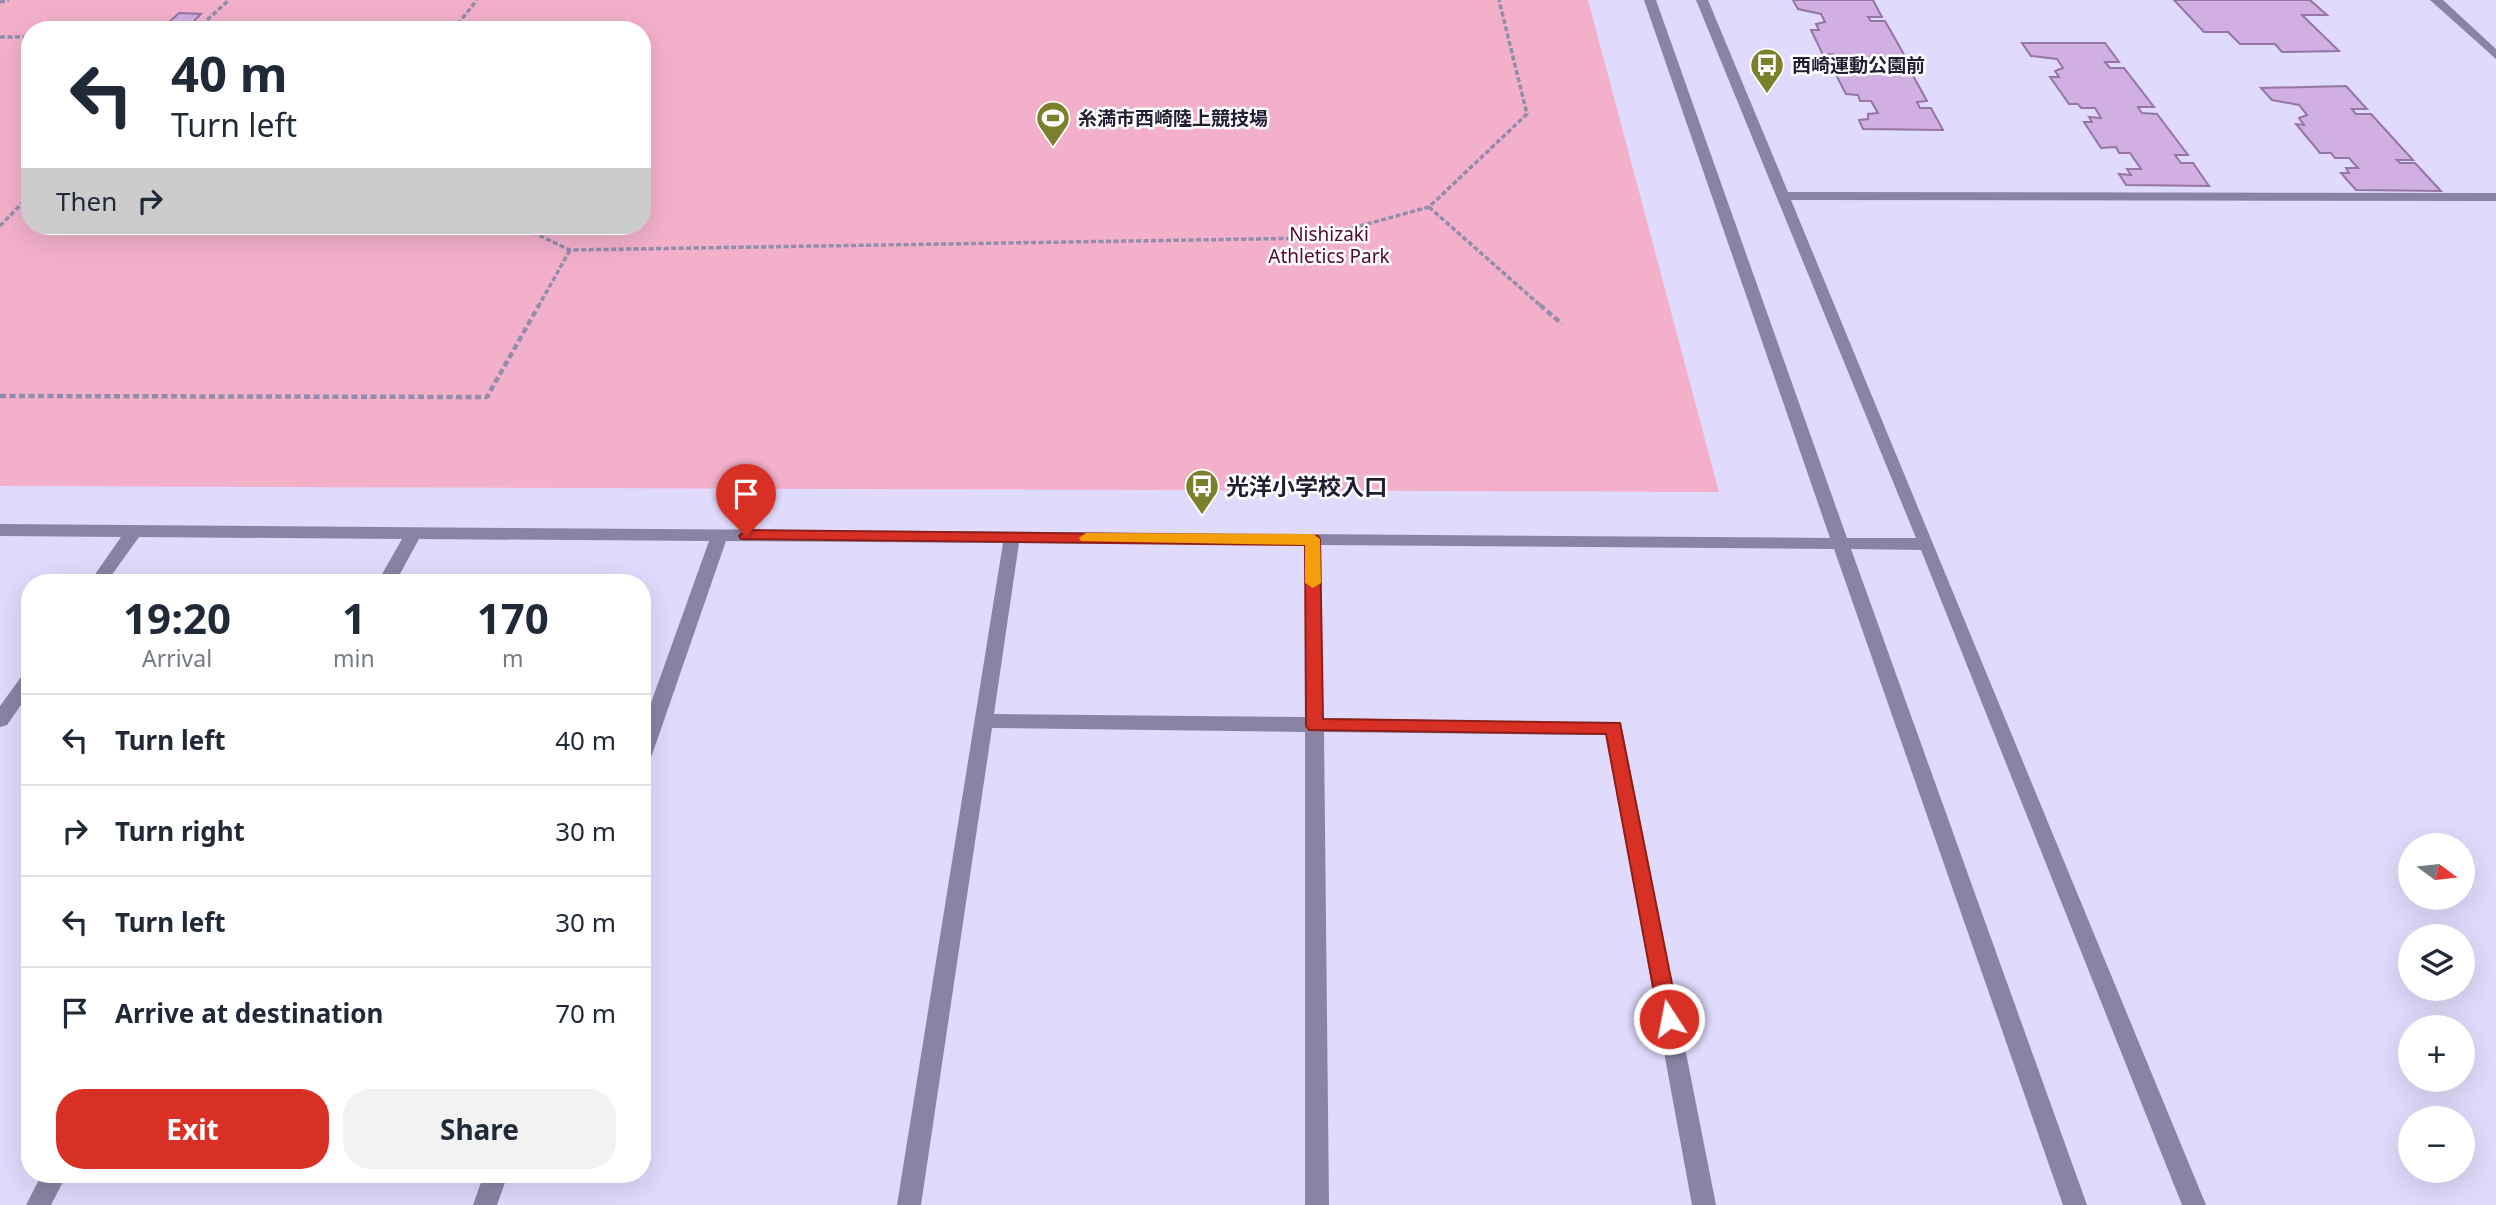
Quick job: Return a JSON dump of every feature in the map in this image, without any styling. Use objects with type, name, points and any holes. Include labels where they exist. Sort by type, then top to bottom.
[{"type":"street","points":[[1650,0],[2075,1205]]},
{"type":"street","points":[[1702,0],[1927,544],[2194,1205]]},
{"type":"street","points":[[2436,0],[2496,55]]},
{"type":"street","points":[[1783,196],[2496,197]]},
{"type":"street","points":[[0,530],[1927,544]]},
{"type":"street","points":[[103,574],[134,531]]},
{"type":"street","points":[[391,574],[414,533]]},
{"type":"street","points":[[651,730],[720,535]]},
{"type":"street","points":[[909,1205],[986,721],[1012,537]]},
{"type":"street","points":[[1313,539],[1317,1205]]},
{"type":"street","points":[[2,713],[21,689]]},
{"type":"street","points":[[986,721],[1614,727],[1704,1205]]},
{"type":"street","points":[[38,1205],[50,1183]]},
{"type":"street","points":[[485,1205],[493,1183]]},
{"type":"path","points":[[0,2],[9,0]]},
{"type":"path","points":[[206,21],[229,0]]},
{"type":"path","points":[[460,21],[477,0]]},
{"type":"path","points":[[538,235],[570,250],[1316,238],[1429,207],[1527,114],[1499,0]]},
{"type":"path","points":[[0,37],[21,37]]},
{"type":"path","points":[[0,226],[21,204]]},
{"type":"path","points":[[1429,207],[1562,324]]},
{"type":"path","points":[[0,396],[487,397],[570,250]]},
{"type":"green space","name":"Nishizaki Athletics Park","points":[[0,0],[1588,0],[1719,492],[0,486]]},
{"type":"building","points":[[1793,0],[1873,0],[1882,17],[1868,17],[1871,21],[1885,21],[1906,58],[1890,58],[1893,63],[1906,63],[1927,101],[1917,102],[1920,108],[1931,108],[1943,130],[1863,129],[1859,120],[1868,119],[1868,114],[1878,113],[1871,101],[1860,101],[1858,95],[1846,94],[1834,71],[1842,71],[1840,67],[1852,67],[1847,58],[1834,59],[1833,54],[1823,55],[1811,30],[1819,30],[1816,24],[1825,22],[1821,14],[1798,9]]},
{"type":"building","points":[[2174,0],[2310,0],[2327,15],[2302,15],[2339,51],[2282,52],[2275,44],[2240,44],[2228,32],[2204,32]]},
{"type":"building","points":[[179,13],[201,14],[194,21],[170,21]]},
{"type":"building","points":[[2022,43],[2105,43],[2119,62],[2105,62],[2110,68],[2124,68],[2154,107],[2138,107],[2142,113],[2157,114],[2188,155],[2175,155],[2181,163],[2193,163],[2209,186],[2126,185],[2119,174],[2131,175],[2127,169],[2141,169],[2130,153],[2119,153],[2116,147],[2101,148],[2084,122],[2092,122],[2089,117],[2101,118],[2095,108],[2081,108],[2078,104],[2069,104],[2050,77],[2059,77],[2055,71],[2063,68],[2057,59],[2031,56]]},
{"type":"building","points":[[2346,86],[2367,109],[2352,109],[2356,114],[2371,114],[2413,160],[2397,160],[2400,163],[2415,163],[2441,191],[2356,190],[2341,173],[2349,173],[2346,168],[2358,168],[2349,158],[2335,158],[2331,153],[2320,153],[2296,124],[2304,125],[2299,118],[2307,115],[2299,105],[2272,100],[2261,88]]},
{"type":"slow traffic","points":[[1086,538],[1313,539],[1313,583]]},
{"type":"place","name":"西崎運動公園前","points":[[1767,95]]},
{"type":"place","name":"糸満市西崎陸上競技場","points":[[1053,148]]},
{"type":"place","name":"光洋小学校入口","points":[[1202,516]]},
{"type":"route","points":[[746,536],[1313,539],[1315,726],[1614,727],[1669,1019]]}]
